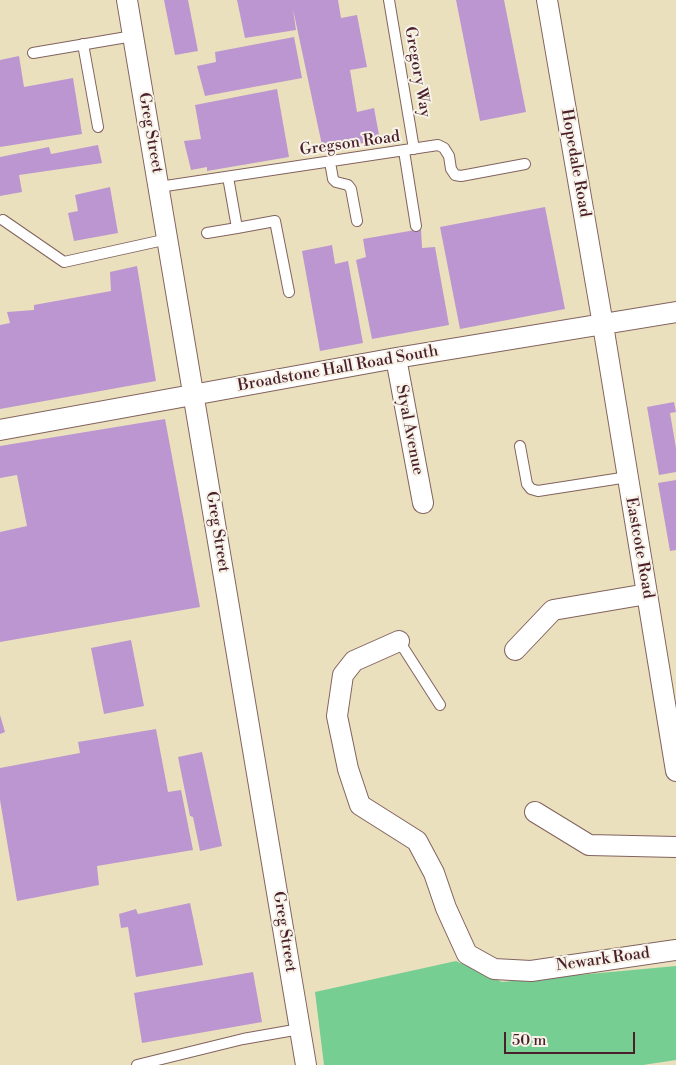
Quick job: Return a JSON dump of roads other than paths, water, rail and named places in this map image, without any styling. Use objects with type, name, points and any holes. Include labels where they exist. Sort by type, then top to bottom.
[{"type":"street","name":"Greg Street","points":[[127,0],[306,1065]]},
{"type":"street","name":"Hopedale Road","points":[[546,0],[603,325]]},
{"type":"street","name":"Broadstone Hall Road South","points":[[0,430],[396,358],[676,312]]},
{"type":"street","name":"Eastcote Road","points":[[603,325],[676,771]]},
{"type":"street","name":"Styal Avenue","points":[[396,358],[423,503]]},
{"type":"street","points":[[515,650],[553,610],[647,594]]},
{"type":"street","name":"Newark Road","points":[[399,641],[354,661],[343,675],[337,716],[348,769],[360,805],[417,841],[434,873],[446,908],[468,954],[494,969],[531,971],[676,950]]},
{"type":"street","points":[[535,812],[589,846],[676,847]]},
{"type":"lane","name":"Gregory Way","points":[[389,0],[409,150],[416,226]]},
{"type":"lane","points":[[33,53],[133,36]]},
{"type":"lane","points":[[83,44],[98,127]]},
{"type":"lane","name":"Gregson Road","points":[[159,187],[438,145],[444,148],[449,156],[455,175],[461,176],[525,164]]},
{"type":"lane","points":[[330,162],[333,179],[336,182],[348,184],[351,189],[357,221]]},
{"type":"lane","points":[[228,177],[237,228]]},
{"type":"lane","points":[[3,220],[64,262],[168,239]]},
{"type":"lane","points":[[207,233],[275,221],[289,292]]},
{"type":"lane","points":[[520,446],[528,484],[531,489],[538,490],[628,477]]},
{"type":"lane","points":[[399,641],[440,705]]},
{"type":"lane","points":[[137,1065],[243,1039],[300,1028]]}]
